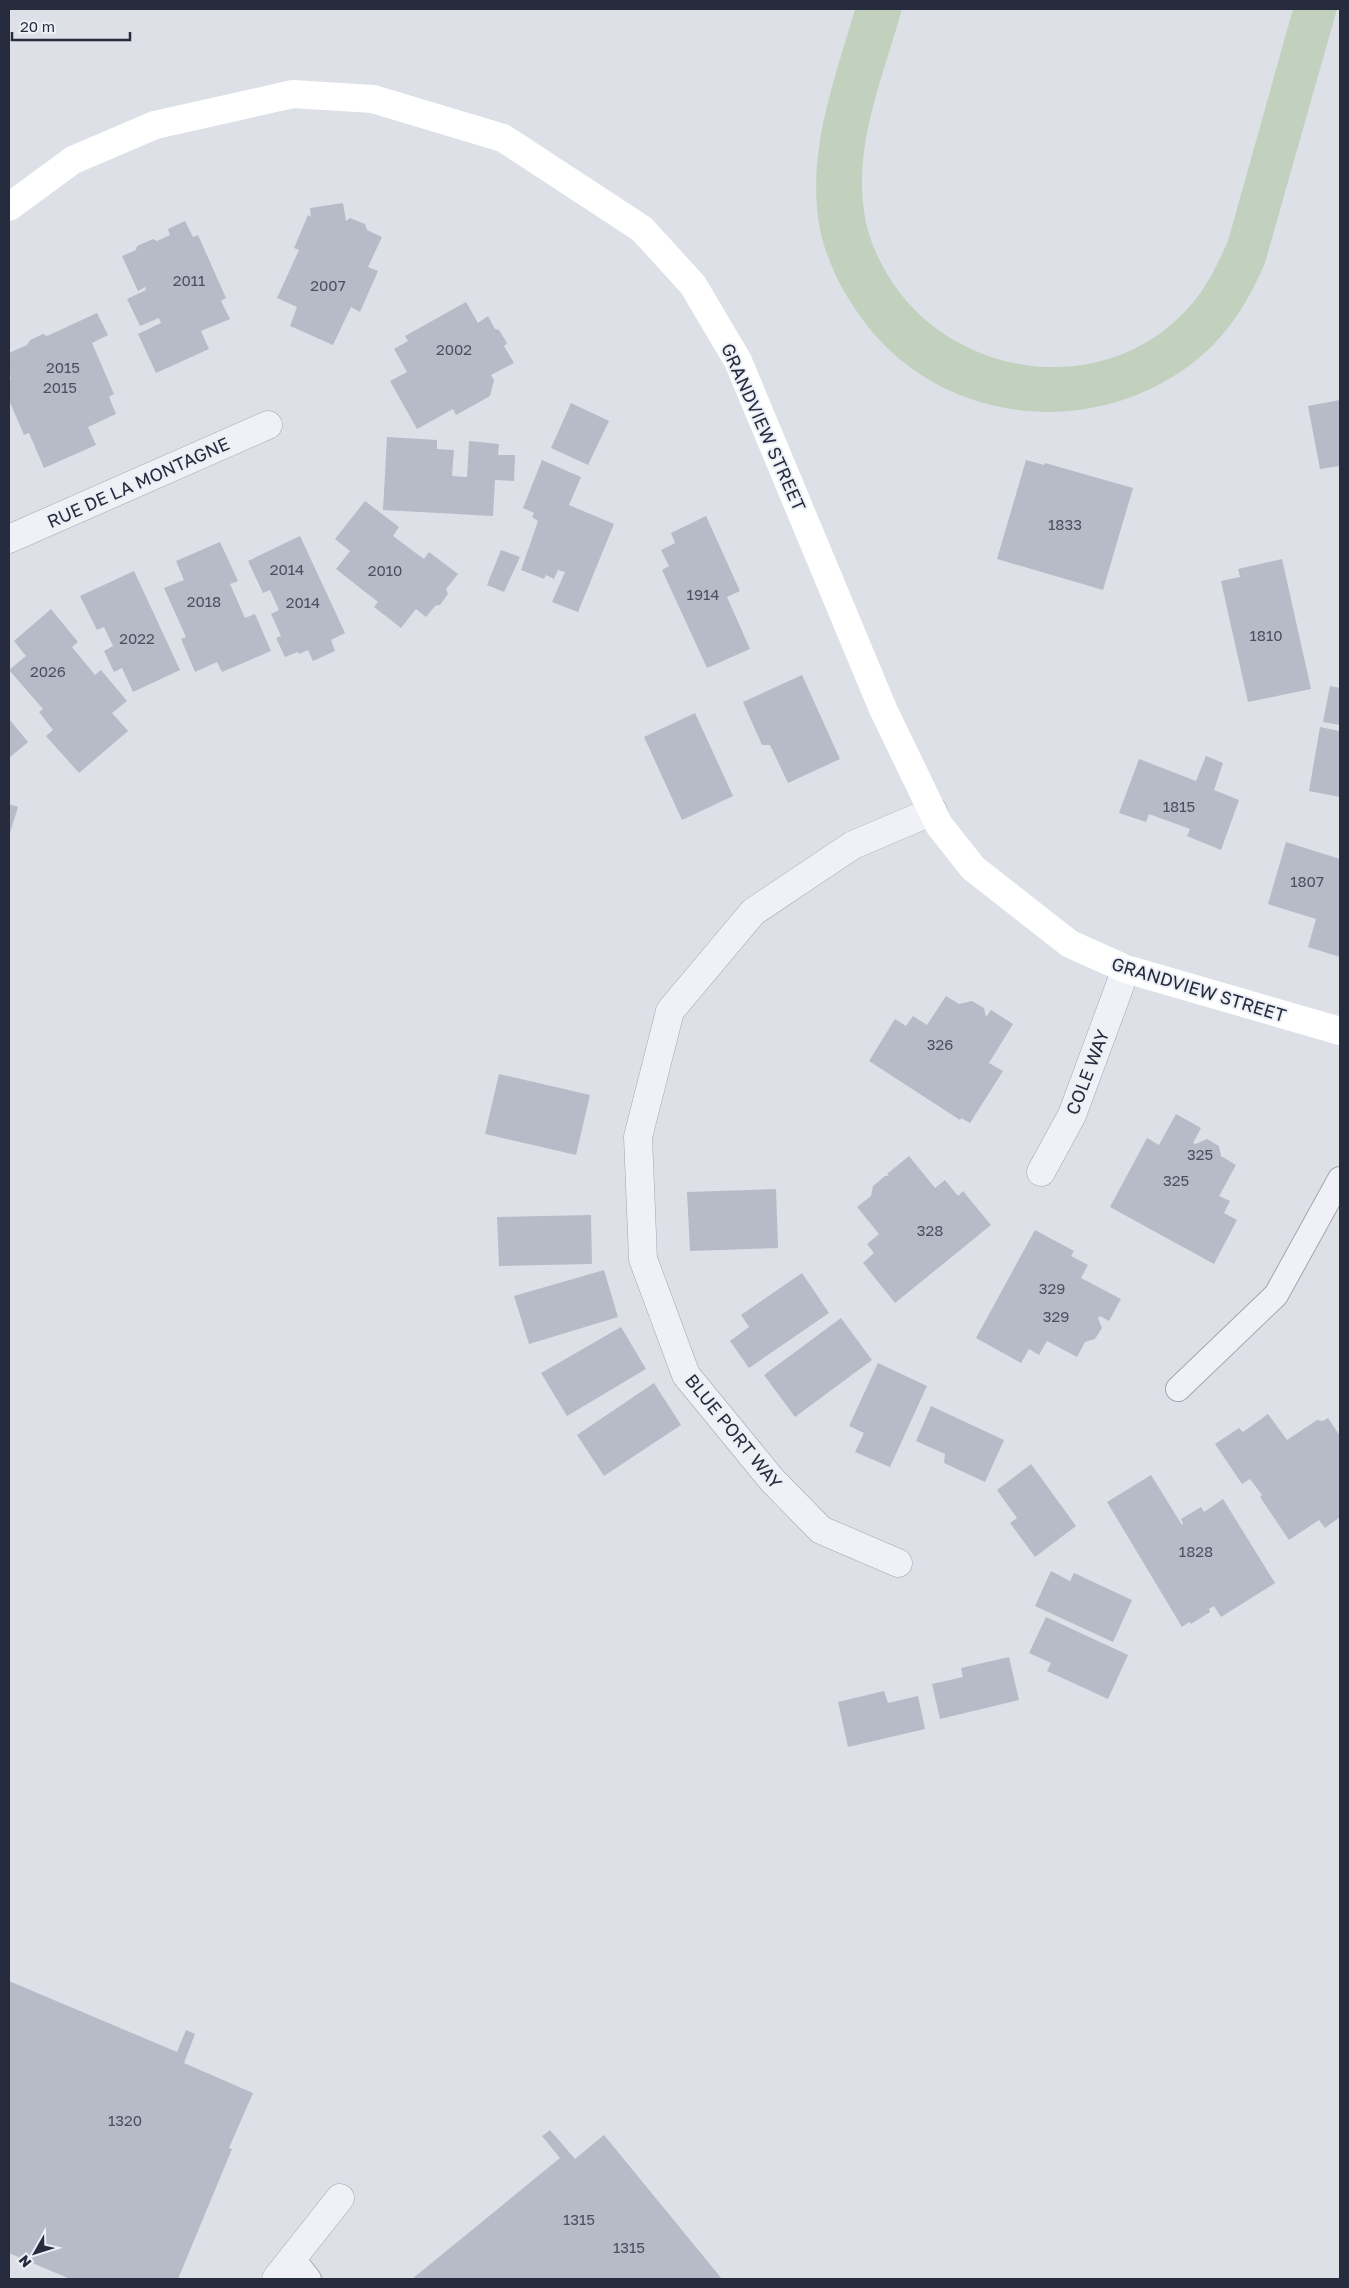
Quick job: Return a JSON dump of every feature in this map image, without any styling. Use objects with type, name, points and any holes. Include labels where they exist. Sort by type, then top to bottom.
[{"type":"main road","name":"GRANDVIEW STREET","points":[[9,207],[72,160],[156,125],[293,94],[373,98],[503,138],[512,143],[642,229],[693,285],[738,361],[883,709],[939,825],[973,868],[1070,944],[1126,969],[1340,1031]]},
{"type":"street","name":"RUE DE LA MONTAGNE","points":[[9,539],[268,425]]},
{"type":"street","name":"BLUE PORT WAY","points":[[898,1563],[821,1530],[772,1480],[686,1375],[642,1259],[638,1137],[670,1011],[753,912],[853,845],[933,811]]},
{"type":"street","name":"COLE WAY","points":[[1041,1172],[1072,1115],[1126,969]]},
{"type":"street","points":[[293,2272],[340,2198]]},
{"type":"lane","points":[[1178,1389],[1276,1295],[1340,1179]]},
{"type":"green space","points":[[855,9],[902,9],[879,84],[867,134],[862,185],[864,211],[871,240],[892,282],[921,316],[954,340],[990,357],[1028,365],[1067,367],[1105,360],[1141,345],[1173,323],[1201,292],[1216,267],[1228,241],[1293,9],[1337,9],[1265,263],[1246,302],[1221,337],[1200,357],[1159,384],[1115,402],[1068,411],[1021,410],[975,400],[932,381],[893,353],[860,316],[846,294],[828,257],[818,218],[816,191],[820,138],[832,86]]},
{"type":"building","points":[[343,203],[346,221],[350,218],[365,224],[367,230],[382,237],[368,267],[378,271],[360,312],[351,307],[333,345],[290,326],[297,307],[277,298],[299,250],[294,248],[308,215],[311,217],[310,208]]},
{"type":"building","points":[[185,221],[193,237],[198,235],[226,298],[221,301],[230,319],[201,331],[209,349],[156,373],[138,334],[161,323],[159,318],[140,326],[127,299],[146,290],[145,287],[138,291],[122,256],[136,250],[137,246],[153,239],[157,241],[170,235],[168,229]]},
{"type":"building","points":[[466,302],[478,323],[488,316],[495,329],[499,330],[507,343],[504,346],[514,363],[491,375],[494,380],[490,396],[456,415],[453,409],[417,429],[390,381],[407,372],[394,349],[408,341],[405,336]]},
{"type":"building","points":[[97,313],[108,335],[92,343],[114,394],[109,397],[116,414],[88,427],[96,445],[44,468],[29,433],[24,435],[9,400],[9,380],[11,379],[9,353],[27,345],[30,340],[43,334],[47,336]]},
{"type":"building","points":[[1340,400],[1340,466],[1320,469],[1308,406]]},
{"type":"building","points":[[571,403],[609,421],[588,465],[551,448]]},
{"type":"building","points":[[387,437],[437,440],[437,449],[454,450],[452,476],[467,477],[469,441],[499,444],[498,455],[515,455],[514,481],[495,480],[493,516],[383,510]]},
{"type":"building","points":[[542,460],[581,477],[569,505],[614,524],[578,612],[552,602],[565,572],[558,570],[554,579],[546,575],[544,579],[521,570],[538,521],[532,517],[534,513],[523,508]]},
{"type":"building","points":[[1026,460],[1044,465],[1045,463],[1133,488],[1103,590],[997,559]]},
{"type":"building","points":[[365,501],[399,527],[393,536],[424,559],[429,552],[458,574],[446,589],[448,594],[440,605],[435,606],[426,617],[416,609],[401,628],[374,607],[378,602],[336,569],[350,551],[335,539]]},
{"type":"building","points":[[706,516],[740,591],[727,597],[750,649],[707,668],[662,570],[669,566],[661,550],[675,543],[671,533]]},
{"type":"building","points":[[300,536],[345,633],[331,640],[335,651],[313,661],[308,650],[285,657],[276,638],[281,636],[271,614],[279,610],[270,590],[263,593],[248,561]]},
{"type":"building","points":[[220,542],[238,581],[230,584],[245,618],[255,614],[271,651],[222,672],[217,662],[195,672],[181,639],[186,637],[164,588],[184,580],[176,561]]},
{"type":"building","points":[[501,550],[520,557],[504,592],[487,585]]},
{"type":"building","points":[[1282,559],[1311,689],[1248,702],[1221,581],[1240,577],[1238,569]]},
{"type":"building","points":[[134,571],[180,670],[133,692],[122,668],[114,672],[104,651],[113,646],[104,627],[97,630],[80,596]]},
{"type":"building","points":[[51,609],[78,642],[72,647],[95,675],[101,670],[127,701],[112,713],[128,731],[79,773],[46,736],[53,730],[39,712],[43,709],[9,670],[26,656],[14,641]]},
{"type":"building","points":[[802,675],[840,759],[788,783],[770,745],[762,745],[743,702]]},
{"type":"building","points":[[1330,686],[1340,688],[1340,725],[1323,722]]},
{"type":"building","points":[[695,713],[733,796],[682,820],[644,737]]},
{"type":"building","points":[[9,719],[28,742],[9,758]]},
{"type":"building","points":[[1320,727],[1340,731],[1340,797],[1309,791]]},
{"type":"building","points":[[1206,756],[1223,763],[1214,790],[1239,800],[1221,850],[1187,836],[1190,829],[1149,814],[1146,822],[1119,813],[1139,759],[1196,781]]},
{"type":"building","points":[[9,804],[18,807],[9,836]]},
{"type":"building","points":[[1286,842],[1340,859],[1340,957],[1308,947],[1316,919],[1268,904]]},
{"type":"building","points":[[946,996],[959,1004],[972,1001],[984,1008],[986,1017],[991,1010],[1013,1024],[989,1063],[1003,1071],[970,1123],[961,1118],[960,1120],[869,1061],[895,1019],[906,1026],[913,1016],[927,1025]]},
{"type":"building","points":[[499,1074],[590,1095],[576,1155],[485,1134]]},
{"type":"building","points":[[1176,1114],[1201,1128],[1193,1143],[1196,1144],[1207,1139],[1219,1146],[1221,1156],[1236,1165],[1219,1196],[1230,1201],[1224,1213],[1237,1220],[1214,1264],[1110,1207],[1147,1138],[1159,1145]]},
{"type":"building","points":[[909,1156],[935,1188],[945,1180],[958,1196],[963,1191],[991,1225],[895,1303],[863,1263],[874,1253],[867,1244],[879,1234],[857,1207],[871,1196],[873,1186],[885,1176],[889,1176],[887,1174]]},
{"type":"building","points":[[776,1189],[778,1248],[690,1251],[687,1192]]},
{"type":"building","points":[[591,1215],[592,1264],[499,1266],[497,1217]]},
{"type":"building","points":[[1035,1230],[1074,1251],[1071,1256],[1088,1265],[1081,1278],[1121,1299],[1109,1321],[1100,1316],[1098,1318],[1102,1328],[1095,1339],[1085,1342],[1077,1357],[1047,1341],[1039,1355],[1029,1349],[1021,1363],[976,1338]]},
{"type":"building","points":[[604,1270],[618,1317],[529,1344],[514,1296]]},
{"type":"building","points":[[802,1273],[829,1313],[749,1368],[730,1341],[749,1327],[741,1315]]},
{"type":"building","points":[[841,1318],[872,1360],[795,1417],[764,1375]]},
{"type":"building","points":[[621,1327],[646,1369],[567,1416],[541,1373]]},
{"type":"building","points":[[878,1363],[927,1386],[890,1467],[855,1452],[864,1433],[849,1426]]},
{"type":"building","points":[[654,1383],[681,1425],[604,1476],[577,1435]]},
{"type":"building","points":[[931,1406],[1004,1440],[985,1482],[944,1463],[945,1454],[916,1441]]},
{"type":"building","points":[[1268,1414],[1287,1440],[1317,1420],[1323,1421],[1328,1418],[1340,1436],[1340,1517],[1325,1528],[1319,1520],[1289,1540],[1250,1479],[1242,1484],[1215,1444],[1239,1428],[1243,1432]]},
{"type":"building","points":[[1031,1464],[1076,1526],[1035,1557],[1010,1523],[1017,1518],[997,1490]]},
{"type":"building","points":[[1151,1475],[1182,1525],[1181,1519],[1201,1507],[1204,1512],[1223,1499],[1275,1583],[1221,1617],[1214,1606],[1209,1609],[1210,1612],[1191,1624],[1189,1622],[1182,1627],[1107,1502]]},
{"type":"building","points":[[1051,1571],[1070,1581],[1074,1573],[1132,1600],[1113,1642],[1035,1606]]},
{"type":"building","points":[[1046,1617],[1128,1655],[1108,1699],[1047,1671],[1051,1663],[1029,1653]]},
{"type":"building","points":[[1009,1657],[1019,1700],[940,1719],[932,1684],[963,1677],[961,1668]]},
{"type":"building","points":[[884,1691],[888,1703],[918,1696],[925,1729],[848,1747],[838,1702]]},
{"type":"building","points":[[9,1981],[177,2052],[186,2030],[195,2034],[184,2063],[253,2093],[229,2148],[232,2149],[178,2279],[70,2279],[9,2253]]},
{"type":"building","points":[[550,2130],[575,2159],[604,2135],[722,2279],[412,2279],[560,2158],[542,2136]]}]
